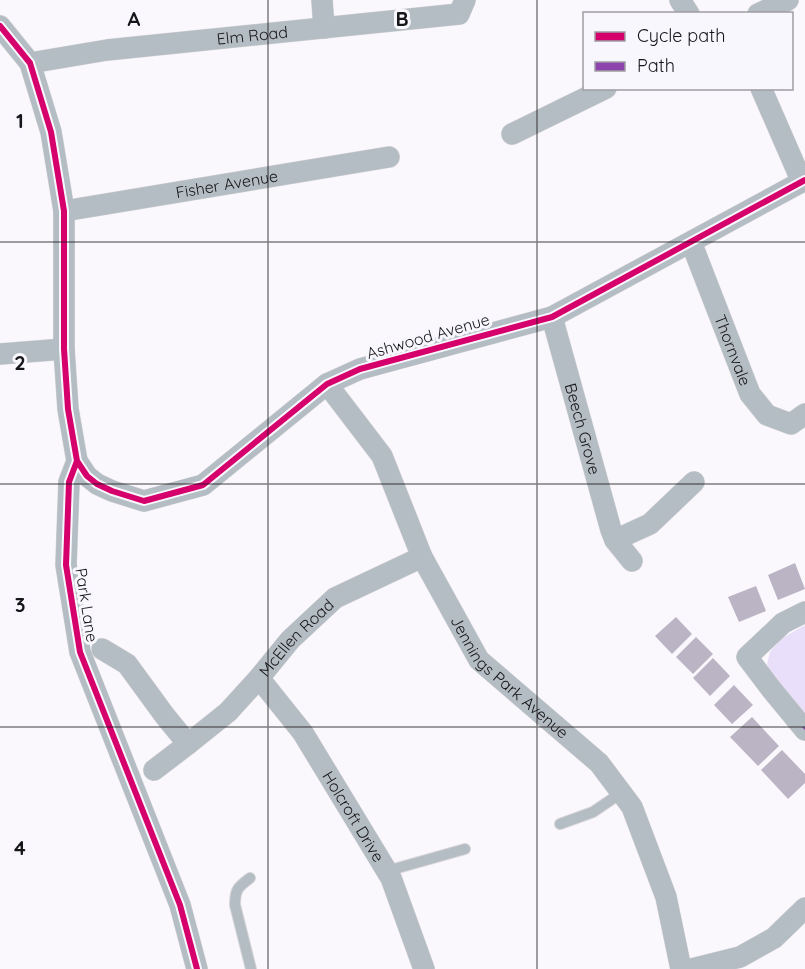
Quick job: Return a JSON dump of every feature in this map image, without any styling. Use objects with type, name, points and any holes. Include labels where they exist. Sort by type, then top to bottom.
[{"type":"street","points":[[322,0],[324,28]]},
{"type":"street","name":"Elm Road","points":[[30,63],[107,50],[459,14],[465,0]]},
{"type":"street","points":[[762,12],[788,0]]},
{"type":"street","name":"Park Lane","points":[[0,26],[30,63],[51,132],[64,211],[64,349],[68,409],[77,461],[69,482],[66,565],[80,652],[180,905],[197,969]]},
{"type":"street","points":[[512,134],[602,90]]},
{"type":"street","points":[[762,90],[803,181]]},
{"type":"street","name":"Fisher Avenue","points":[[64,211],[389,157]]},
{"type":"street","name":"Ashwood Avenue","points":[[77,461],[87,476],[98,484],[144,501],[203,485],[327,384],[360,369],[552,317],[803,181]]},
{"type":"street","name":"Thornvale","points":[[691,242],[750,394],[767,415],[791,424],[805,414]]},
{"type":"street","name":"Beech Grove","points":[[552,317],[611,530],[615,540],[633,561]]},
{"type":"street","points":[[0,354],[64,349]]},
{"type":"street","name":"Jennings Park Avenue","points":[[327,384],[382,456],[422,557],[479,660],[599,763],[632,807],[666,897],[681,969]]},
{"type":"street","points":[[615,540],[650,524],[694,482]]},
{"type":"street","name":"McEllen Road","points":[[154,770],[228,712],[291,640],[335,598],[422,557]]},
{"type":"street","points":[[805,612],[783,623],[747,657],[805,729]]},
{"type":"street","points":[[102,649],[128,664],[188,744]]},
{"type":"street","name":"Holcroft Drive","points":[[259,678],[303,733],[391,878],[424,969]]},
{"type":"street","points":[[692,969],[740,957],[774,938],[805,908]]},
{"type":"lane","points":[[560,824],[593,812],[621,792]]},
{"type":"lane","points":[[387,871],[465,849]]},
{"type":"lane","points":[[250,878],[238,888],[235,905],[251,969]]},
{"type":"shaded area","points":[[805,625],[805,715],[772,677],[767,664],[770,652],[781,639]]},
{"type":"building","points":[[795,563],[805,589],[778,600],[768,575]]},
{"type":"building","points":[[756,586],[766,611],[739,622],[728,597]]},
{"type":"building","points":[[676,617],[692,634],[672,654],[655,636]]},
{"type":"building","points":[[696,637],[713,654],[693,674],[676,657]]},
{"type":"building","points":[[713,658],[730,676],[710,696],[693,678]]},
{"type":"building","points":[[734,685],[753,705],[732,724],[714,705]]},
{"type":"building","points":[[752,717],[779,746],[758,766],[730,737]]},
{"type":"building","points":[[782,750],[805,774],[805,783],[788,799],[761,770]]},
{"type":"cycle path","points":[[0,26],[30,63],[51,132],[64,211],[64,349],[68,409],[77,461],[69,482],[66,565],[80,652],[180,905],[197,969]]},
{"type":"cycle path","points":[[77,461],[87,476],[97,484],[144,501],[203,485],[327,384],[360,369],[552,317],[805,180]]}]
